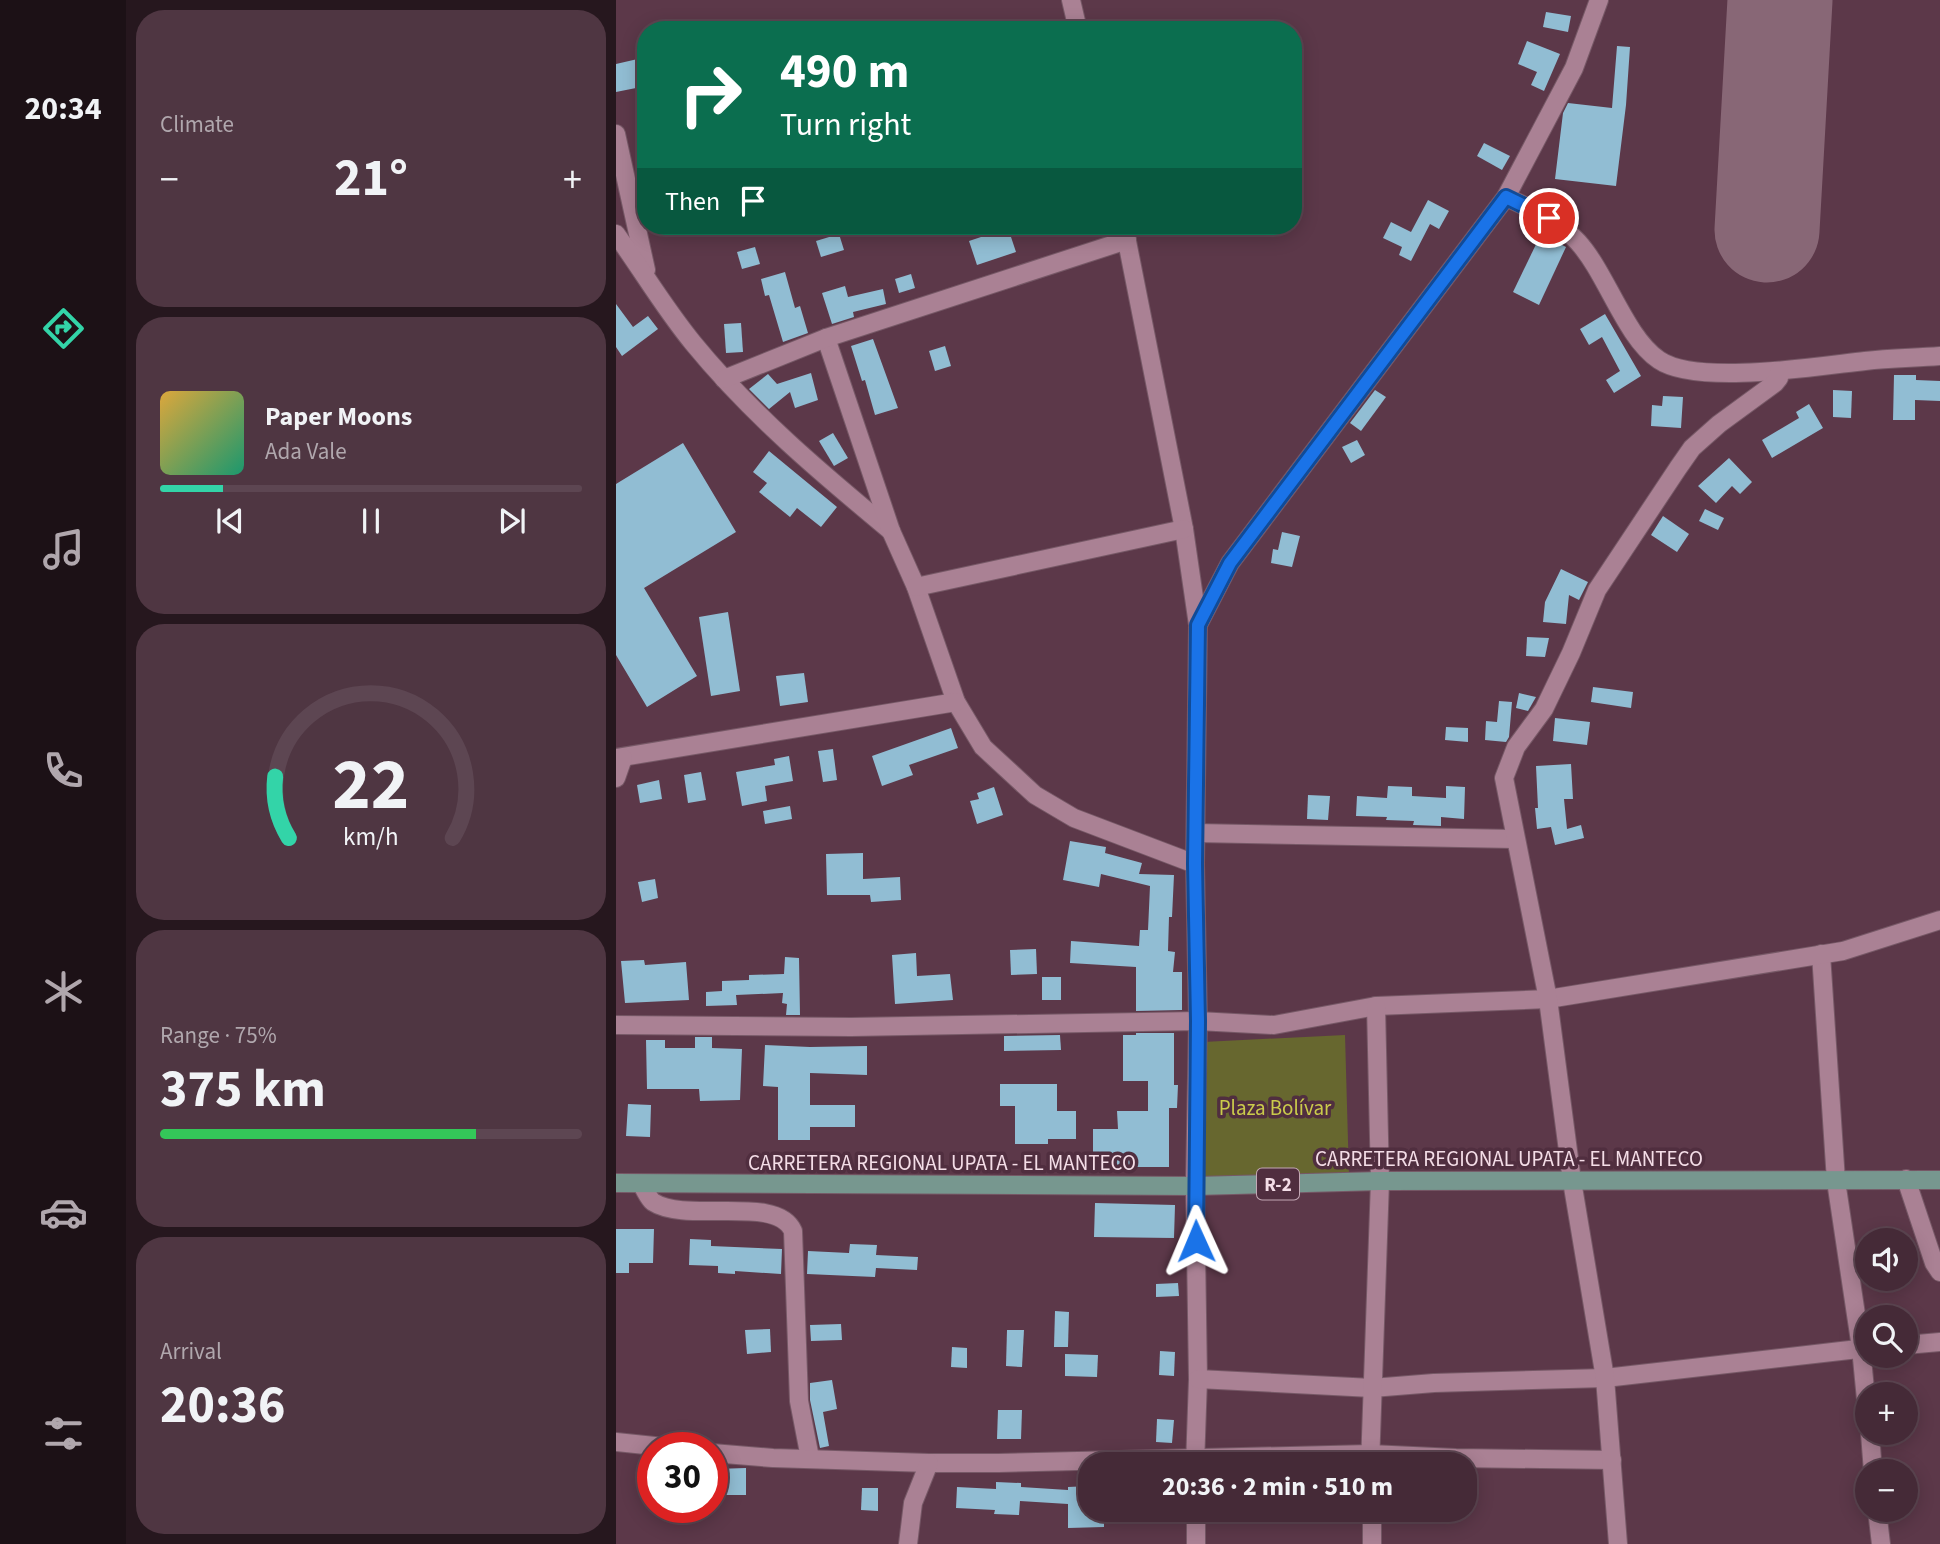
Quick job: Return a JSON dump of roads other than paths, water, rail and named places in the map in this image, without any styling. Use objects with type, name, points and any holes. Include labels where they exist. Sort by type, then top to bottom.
[{"type":"main road","name":"CARRETERA REGIONAL UPATA - EL MANTECO","points":[[616,1183],[1195,1186],[1380,1181],[1940,1180]]},
{"type":"street","points":[[1071,0],[1076,21]]},
{"type":"street","points":[[1198,625],[1230,563],[1506,197],[1574,68],[1600,0]]},
{"type":"street","points":[[616,134],[637,231]]},
{"type":"street","points":[[1506,197],[1549,218],[1578,242],[1637,336],[1658,360],[1668,365],[1724,373],[1779,371],[1869,360],[1940,356]]},
{"type":"street","points":[[616,234],[667,310],[724,379],[811,464],[891,531]]},
{"type":"street","points":[[638,235],[647,277]]},
{"type":"street","points":[[724,379],[826,338],[1119,235]]},
{"type":"street","points":[[1125,235],[1184,528],[1198,625],[1195,864],[1198,1379],[1195,1452]]},
{"type":"street","points":[[826,338],[891,531],[916,587],[956,702],[982,747],[1035,794],[1074,818],[1195,864]]},
{"type":"street","points":[[1618,1544],[1605,1378],[1572,1181],[1548,999],[1504,778],[1516,747],[1544,709],[1597,590],[1692,448],[1719,424],[1775,383],[1779,378],[1779,371]]},
{"type":"street","points":[[916,587],[1184,528]]},
{"type":"street","points":[[616,778],[620,758],[956,702]]},
{"type":"street","points":[[1196,833],[1515,839]]},
{"type":"street","points":[[616,1025],[851,1027],[1198,1021],[1274,1025],[1377,1006],[1548,999],[1843,951],[1940,920]]},
{"type":"street","points":[[1821,954],[1836,1181],[1857,1305]]},
{"type":"street","points":[[1370,1452],[1380,1181],[1377,1006]]},
{"type":"street","points":[[1906,1180],[1934,1263],[1940,1272]]},
{"type":"street","points":[[641,1184],[652,1201],[682,1212],[759,1212],[777,1215],[790,1224],[793,1231],[799,1401],[810,1458]]},
{"type":"street","points":[[1918,1344],[1940,1342]]},
{"type":"street","points":[[1198,1379],[1372,1388],[1605,1378],[1855,1349]]},
{"type":"street","points":[[616,1441],[637,1444]]},
{"type":"street","points":[[728,1454],[929,1463],[1078,1462]]},
{"type":"street","points":[[1477,1458],[1612,1460]]},
{"type":"street","points":[[908,1544],[913,1503],[929,1463]]},
{"type":"street","points":[[1196,1522],[1196,1544]]},
{"type":"street","points":[[1372,1522],[1373,1544]]},
{"type":"street","points":[[1878,1522],[1881,1544]]},
{"type":"park label","name":"Plaza Bolívar","points":[[1275,1108]]}]
